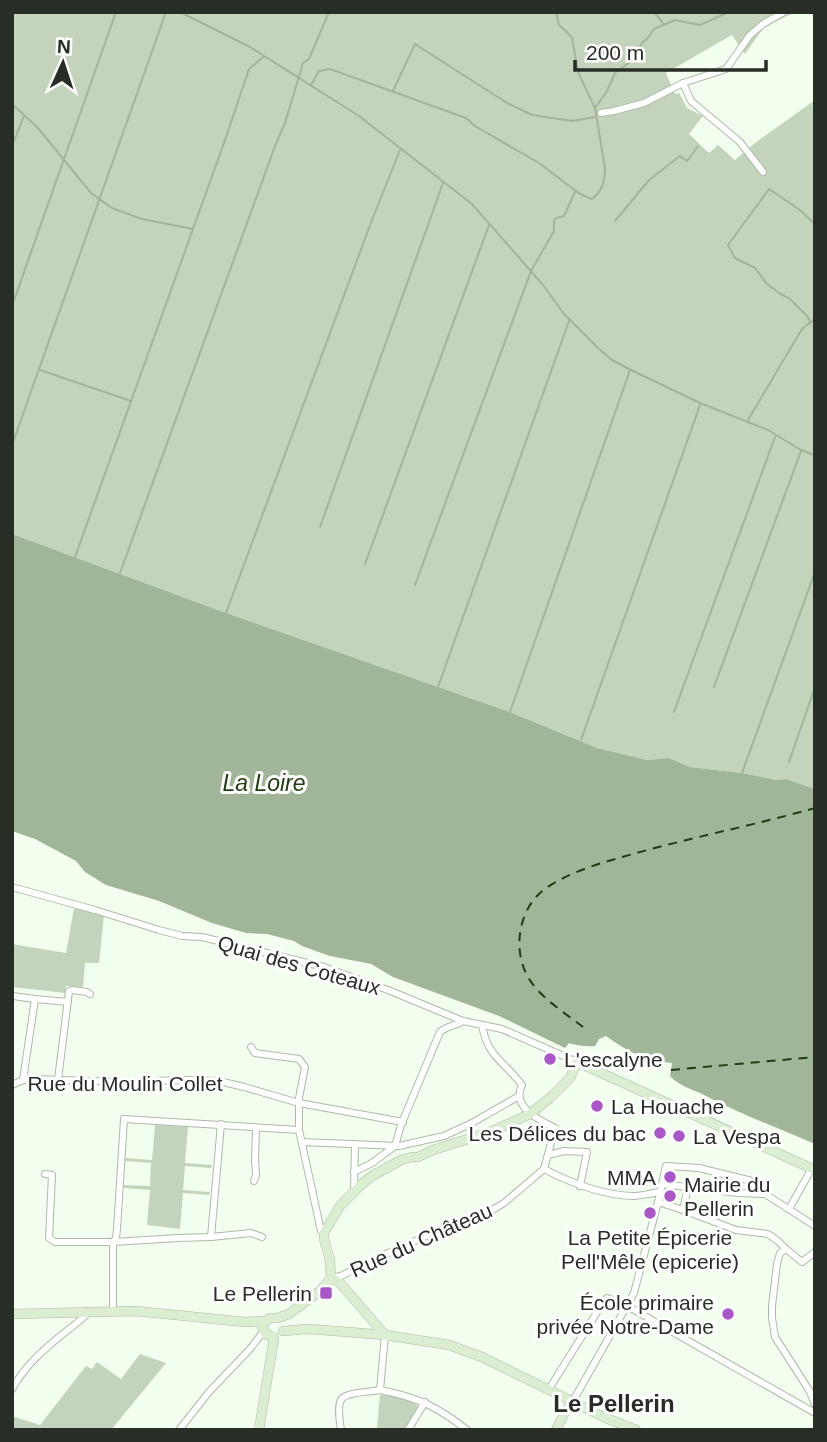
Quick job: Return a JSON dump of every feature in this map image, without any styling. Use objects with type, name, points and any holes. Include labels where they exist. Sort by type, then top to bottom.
[{"type":"street","points":[[601,113],[644,103],[683,83],[726,69],[750,35],[785,12]]},
{"type":"street","points":[[683,83],[691,101],[740,142],[763,172]]},
{"type":"street","name":"Quai des Coteaux","points":[[12,887],[182,936],[202,937],[324,967],[463,1021],[511,1032],[813,1169]]},
{"type":"street","points":[[58,1080],[69,991],[90,994]]},
{"type":"street","points":[[13,996],[68,1002]]},
{"type":"street","points":[[23,1080],[35,999]]},
{"type":"street","points":[[354,1172],[372,1163],[394,1146],[440,1032],[463,1021]]},
{"type":"street","points":[[302,1142],[394,1146],[444,1136],[519,1093],[522,1085],[492,1054],[482,1025]]},
{"type":"street","points":[[251,1047],[255,1053],[299,1059],[303,1062],[299,1130],[321,1231],[324,1233]]},
{"type":"street","points":[[380,1391],[385,1335],[340,1283],[331,1278],[324,1233],[340,1206],[372,1176],[401,1160],[418,1157],[490,1132],[530,1114],[561,1088],[570,1078],[577,1062]]},
{"type":"street","name":"Rue du Moulin Collet","points":[[12,1085],[23,1080],[219,1081],[299,1103],[403,1122]]},
{"type":"street","points":[[519,1093],[530,1114],[555,1128],[544,1169],[580,1186],[604,1192],[634,1196],[660,1192]]},
{"type":"street","points":[[113,1310],[113,1242],[116,1238],[124,1118],[299,1130]]},
{"type":"street","points":[[211,1237],[220,1124]]},
{"type":"street","points":[[254,1181],[257,1128]]},
{"type":"street","points":[[354,1190],[355,1144]]},
{"type":"street","points":[[548,1155],[564,1151],[587,1152],[580,1186]]},
{"type":"street","points":[[556,1430],[634,1293],[666,1166],[699,1168],[752,1181],[764,1186],[765,1195]]},
{"type":"street","name":"Rue du Château","points":[[267,1331],[279,1336],[282,1324],[331,1278],[341,1276],[453,1224],[484,1215],[504,1203],[544,1169]]},
{"type":"street","points":[[789,1209],[813,1169]]},
{"type":"street","points":[[45,1174],[52,1175],[48,1238],[55,1242],[113,1242],[251,1233],[262,1237]]},
{"type":"street","points":[[662,1184],[765,1195],[814,1223]]},
{"type":"street","points":[[683,1210],[688,1187]]},
{"type":"street","points":[[658,1202],[736,1230],[768,1234],[802,1262],[815,1252]]},
{"type":"street","points":[[786,1250],[780,1253],[774,1290],[772,1318],[775,1338],[809,1390],[815,1404]]},
{"type":"street","points":[[549,1390],[607,1298],[626,1306],[815,1413]]},
{"type":"street","points":[[12,1389],[37,1354],[85,1316],[86,1311]]},
{"type":"street","points":[[12,1314],[136,1311],[245,1322],[267,1331]]},
{"type":"street","points":[[259,1430],[270,1318],[282,1324],[307,1329],[385,1335],[464,1349],[636,1430]]},
{"type":"street","points":[[179,1430],[209,1392],[267,1331]]},
{"type":"street","points":[[341,1430],[341,1398],[380,1391],[425,1402],[467,1430]]},
{"type":"street","points":[[408,1430],[425,1402]]},
{"type":"shaded area","points":[[12,12],[795,12],[764,27],[745,54],[732,35],[666,73],[675,94],[679,93],[687,108],[703,116],[689,134],[709,153],[718,145],[735,160],[815,100],[815,789],[786,779],[776,780],[690,767],[669,758],[647,760],[597,748],[510,712],[226,613],[12,534]]},
{"type":"shaded area","points":[[74,908],[104,915],[99,963],[85,963],[83,987],[66,986],[65,993],[12,987],[12,944],[66,953]]},
{"type":"shaded area","points":[[155,1125],[188,1127],[185,1163],[212,1165],[211,1168],[185,1166],[183,1190],[210,1192],[209,1195],[183,1193],[180,1229],[147,1225],[150,1190],[124,1188],[123,1185],[150,1186],[151,1163],[125,1161],[125,1158],[152,1160]]},
{"type":"shaded area","points":[[140,1354],[166,1363],[111,1430],[12,1430],[12,1416],[40,1425],[86,1366],[92,1369],[97,1362],[121,1379]]},
{"type":"shaded area","points":[[380,1395],[406,1399],[419,1407],[404,1430],[377,1428]]},
{"type":"water","name":"La Loire","points":[[12,534],[226,613],[510,712],[597,748],[647,760],[669,758],[690,767],[776,780],[786,779],[815,789],[815,1144],[682,1085],[670,1076],[672,1063],[637,1055],[606,1036],[599,1039],[595,1046],[569,1043],[565,1048],[499,1016],[393,977],[371,964],[330,956],[294,941],[267,934],[246,933],[212,923],[159,901],[106,885],[85,872],[76,861],[35,839],[12,831]]},
{"type":"waterway","points":[[12,306],[116,12]]},
{"type":"waterway","points":[[12,445],[166,12]]},
{"type":"waterway","points":[[180,12],[250,47],[359,116],[472,204],[543,285],[564,314],[612,360],[700,403],[768,430],[801,450],[815,455]]},
{"type":"waterway","points":[[120,573],[285,123],[303,63],[309,59],[329,12]]},
{"type":"waterway","points":[[311,85],[319,71],[330,69],[466,118],[539,163],[580,194],[592,199],[602,185],[605,169],[595,108],[578,72],[572,38],[559,25],[556,12]]},
{"type":"waterway","points":[[654,12],[663,23]]},
{"type":"waterway","points":[[595,108],[615,73],[630,62],[654,29],[675,20],[700,25],[729,12]]},
{"type":"waterway","points":[[393,91],[415,44],[507,103],[532,115],[572,121],[595,117]]},
{"type":"waterway","points":[[75,557],[249,69],[263,57]]},
{"type":"waterway","points":[[12,104],[38,128],[91,193],[112,208],[142,219],[193,229]]},
{"type":"waterway","points":[[12,146],[24,116]]},
{"type":"waterway","points":[[615,221],[649,180],[680,156],[687,161],[698,146]]},
{"type":"waterway","points":[[226,613],[400,150]]},
{"type":"waterway","points":[[320,527],[443,183]]},
{"type":"waterway","points":[[811,323],[790,299],[767,284],[755,268],[735,258],[728,245],[769,189],[815,224]]},
{"type":"waterway","points":[[415,585],[531,271],[554,231],[554,221],[564,216],[575,192]]},
{"type":"waterway","points":[[365,564],[489,225]]},
{"type":"waterway","points":[[748,420],[802,329],[815,319]]},
{"type":"waterway","points":[[438,687],[569,321]]},
{"type":"waterway","points":[[40,370],[131,401]]},
{"type":"waterway","points":[[510,712],[630,370]]},
{"type":"waterway","points":[[581,740],[700,405]]},
{"type":"waterway","points":[[674,712],[775,437]]},
{"type":"waterway","points":[[714,687],[801,451]]},
{"type":"waterway","points":[[742,773],[815,572]]},
{"type":"waterway","points":[[789,762],[815,687]]},
{"type":"ferry route","points":[[583,1027],[538,991],[523,967],[520,933],[527,911],[540,893],[572,874],[609,861],[815,808]]},
{"type":"ferry route","points":[[671,1070],[815,1057]]},
{"type":"place","name":"L'escalyne","points":[[550,1059]]},
{"type":"place","name":"La Houache","points":[[597,1106]]},
{"type":"place","name":"Les Délices du bac","points":[[660,1133]]},
{"type":"place","name":"La Vespa","points":[[679,1136]]},
{"type":"place","name":"MMA","points":[[670,1177]]},
{"type":"place","name":"Mairie du Pellerin","points":[[670,1196]]},
{"type":"place","name":"La Petite Épicerie Pell'Mêle (epicerie)","points":[[650,1213]]},
{"type":"place","name":"Le Pellerin","points":[[326,1293]]},
{"type":"place","name":"École primaire privée Notre-Dame","points":[[728,1314]]},
{"type":"district","name":"Le Pellerin","points":[[614,1403]]}]
